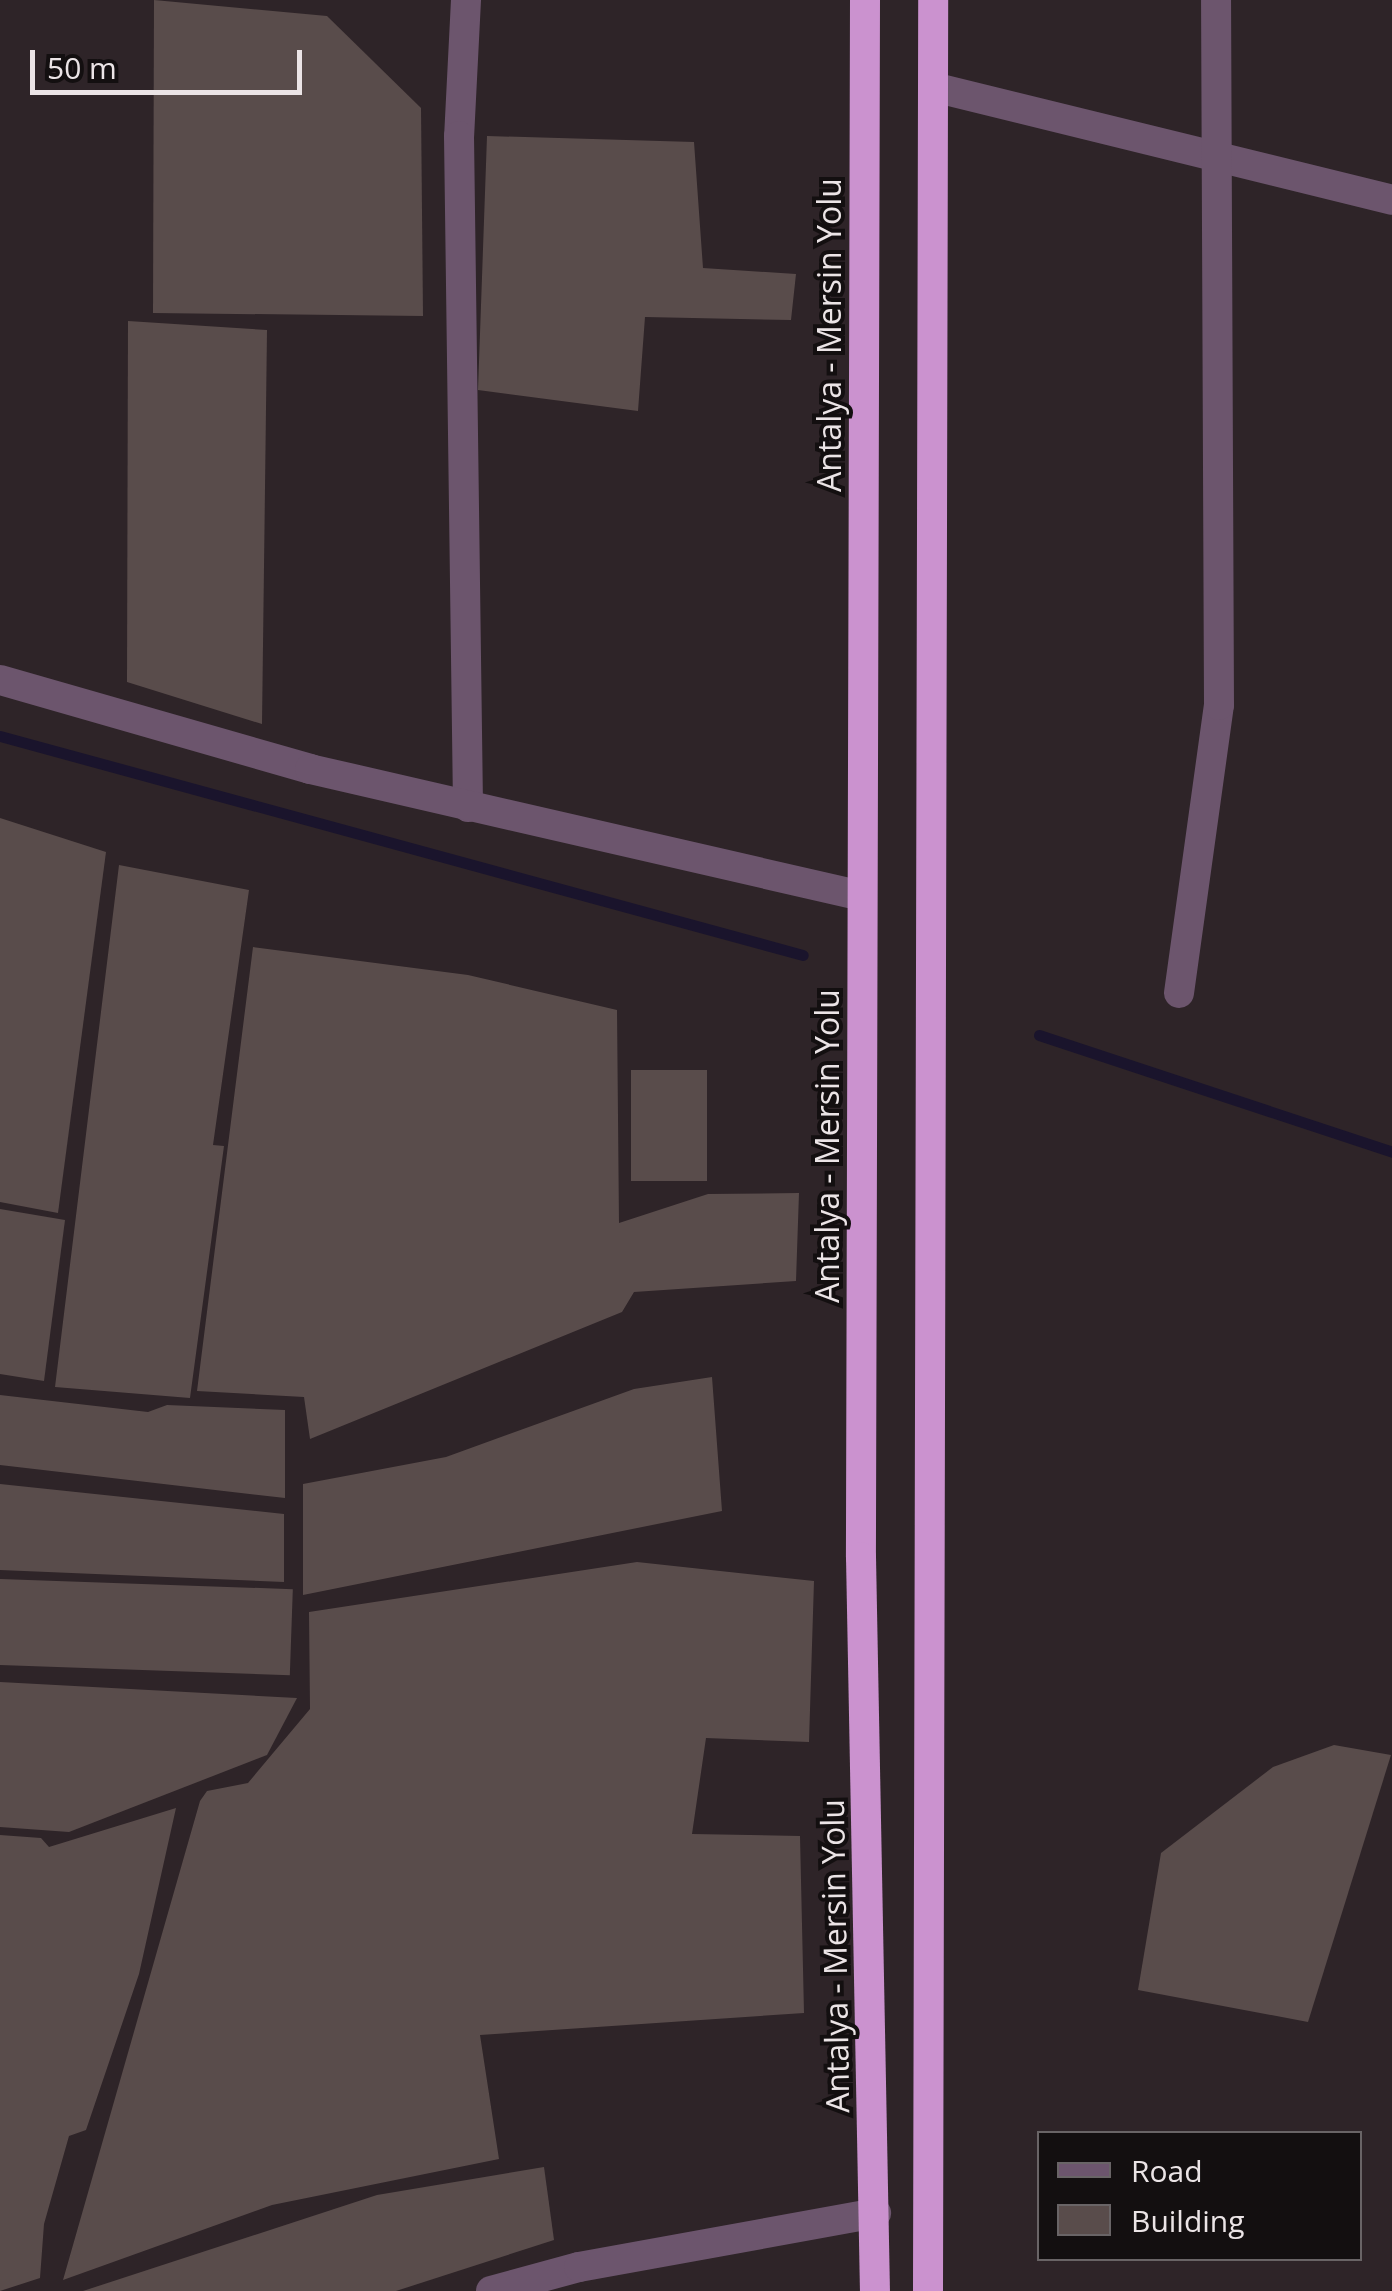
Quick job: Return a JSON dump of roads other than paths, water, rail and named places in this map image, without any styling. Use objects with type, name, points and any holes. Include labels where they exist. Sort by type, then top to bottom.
[{"type":"highway","name":"Antalya - Mersin Yolu","points":[[865,0],[861,1558],[875,2291]]},
{"type":"highway","points":[[928,2291],[932,0]]},
{"type":"street","points":[[466,0],[459,136],[468,807]]},
{"type":"street","points":[[1179,992],[1219,705],[1211,155],[1216,0]]},
{"type":"street","points":[[932,87],[1392,200]]},
{"type":"street","points":[[0,680],[468,807],[862,896]]},
{"type":"street","points":[[490,2291],[579,2267],[876,2213]]},
{"type":"waterway","points":[[0,736],[803,955]]},
{"type":"waterway","points":[[1039,1035],[1392,1152]]}]
